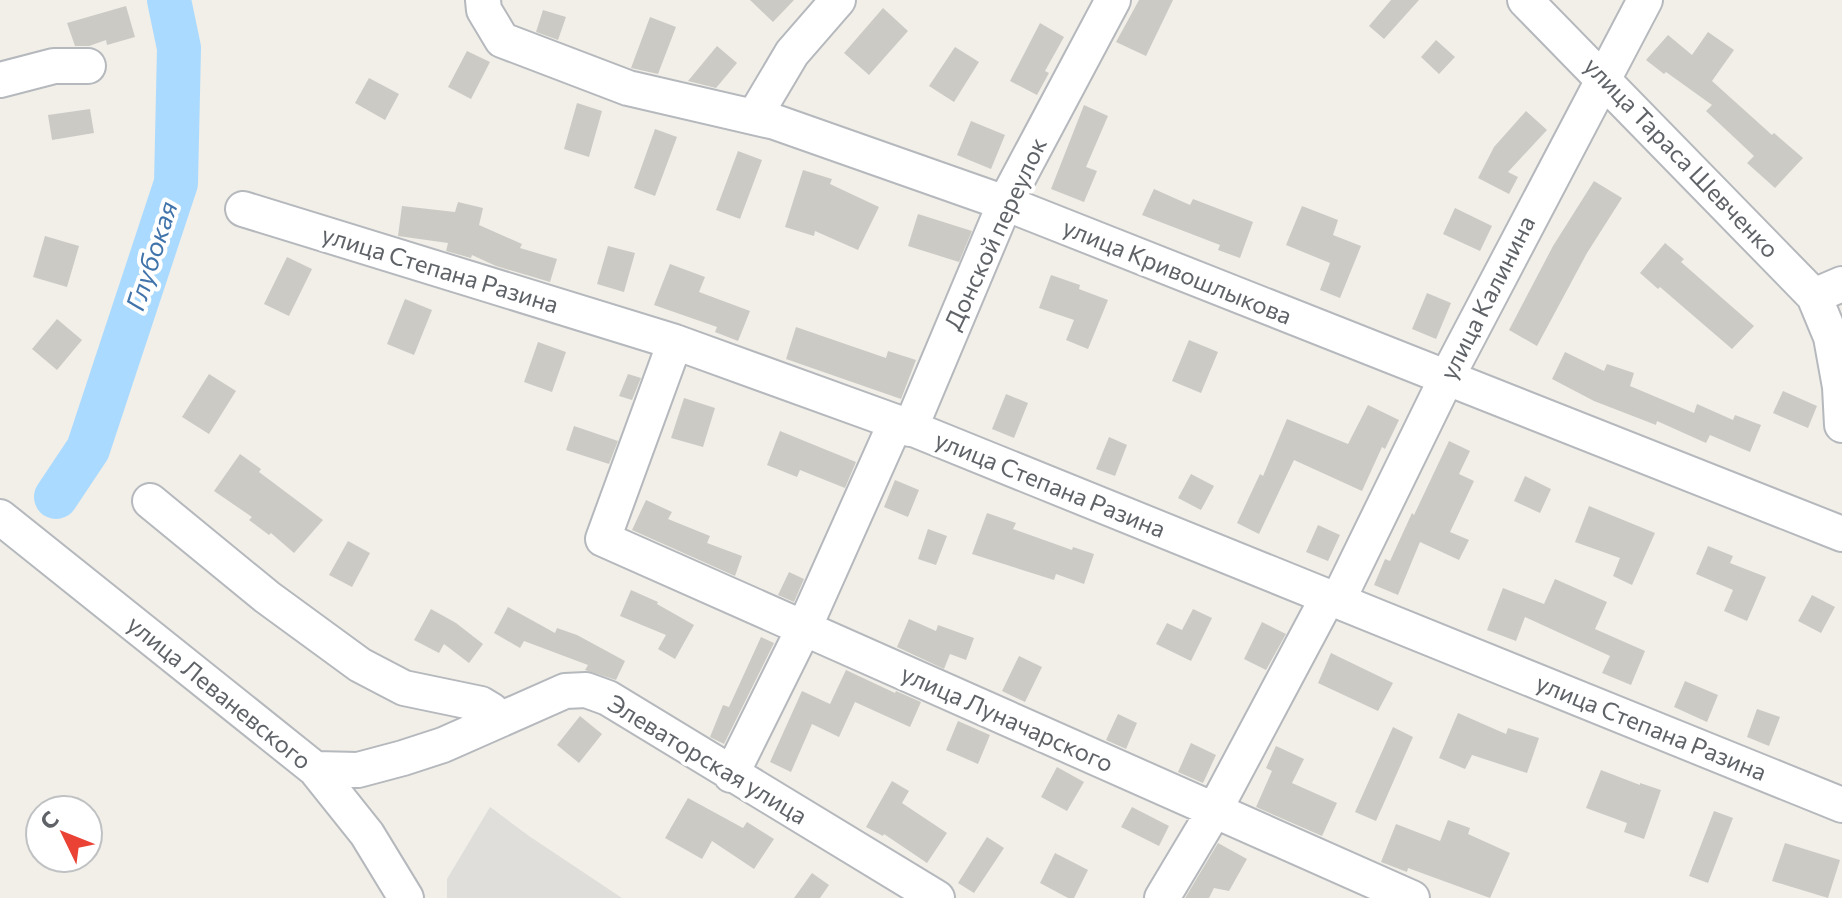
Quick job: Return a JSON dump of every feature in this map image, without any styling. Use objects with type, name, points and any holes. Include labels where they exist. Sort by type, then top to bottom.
[{"type":"street","name":"улица Кривошлыкова","points":[[483,0],[484,10],[502,40],[628,88],[775,122],[1005,203],[1842,534]]},
{"type":"street","points":[[754,117],[792,53],[838,0]]},
{"type":"street","name":"Донской переулок","points":[[731,775],[903,425],[1005,203],[1113,0]]},
{"type":"street","name":"улица Тараса Шевченко","points":[[1525,0],[1828,290]]},
{"type":"street","name":"улица Калинина","points":[[1162,898],[1333,598],[1645,0]]},
{"type":"street","points":[[0,80],[54,66],[88,66]]},
{"type":"street","name":"улица Степана Разина","points":[[243,209],[675,342],[903,425],[1842,805]]},
{"type":"street","points":[[1828,290],[1842,425]]},
{"type":"street","name":"улица Луначарского","points":[[675,342],[603,539],[1412,898]]},
{"type":"street","points":[[150,501],[267,597],[360,665],[404,688],[481,704],[498,719]]},
{"type":"street","name":"улица Леваневского","points":[[0,517],[315,769],[367,834],[406,898]]},
{"type":"street","name":"Элеваторская улица","points":[[315,769],[358,770],[403,758],[443,745],[565,691],[586,690],[608,698],[937,898]]},
{"type":"shaded area","points":[[490,807],[622,898],[447,898],[447,879]]},
{"type":"building","points":[[750,0],[794,0],[773,22]]},
{"type":"building","points":[[1139,0],[1173,0],[1146,56],[1116,42]]},
{"type":"building","points":[[1391,0],[1419,0],[1384,39],[1369,26]]},
{"type":"building","points":[[126,6],[135,37],[107,45],[106,40],[89,46],[75,46],[67,23]]},
{"type":"building","points":[[883,8],[908,31],[869,75],[844,53]]},
{"type":"building","points":[[543,10],[566,17],[558,40],[536,32]]},
{"type":"building","points":[[650,17],[676,27],[658,74],[631,68]]},
{"type":"building","points":[[1040,23],[1064,37],[1045,71],[1049,73],[1037,95],[1010,81]]},
{"type":"building","points":[[1708,32],[1734,50],[1712,81],[1772,135],[1774,133],[1803,158],[1775,188],[1747,163],[1754,156],[1706,111],[1712,105],[1646,60],[1668,35],[1692,55]]},
{"type":"building","points":[[1436,40],[1455,57],[1439,74],[1421,57]]},
{"type":"building","points":[[717,46],[737,63],[716,88],[688,81]]},
{"type":"building","points":[[955,47],[979,62],[954,102],[929,86]]},
{"type":"building","points":[[467,51],[490,62],[471,99],[448,87]]},
{"type":"building","points":[[369,78],[399,94],[385,120],[355,103]]},
{"type":"building","points":[[577,103],[602,111],[589,157],[564,149]]},
{"type":"building","points":[[1084,105],[1108,116],[1086,167],[1097,171],[1084,202],[1051,189]]},
{"type":"building","points":[[90,109],[94,133],[52,140],[48,115]]},
{"type":"building","points":[[1526,111],[1547,130],[1508,172],[1518,177],[1509,194],[1478,178],[1494,147]]},
{"type":"building","points":[[971,121],[1005,135],[991,169],[957,155]]},
{"type":"building","points":[[655,129],[677,137],[655,196],[634,188]]},
{"type":"building","points":[[738,151],[762,160],[740,219],[716,210]]},
{"type":"building","points":[[803,170],[832,179],[830,184],[879,207],[858,250],[815,231],[814,236],[785,227]]},
{"type":"building","points":[[1594,181],[1622,198],[1587,253],[1537,346],[1509,330],[1553,246]]},
{"type":"building","points":[[1154,189],[1190,205],[1193,199],[1253,222],[1240,258],[1218,250],[1220,245],[1142,215]]},
{"type":"building","points":[[458,202],[483,208],[479,225],[522,244],[520,248],[557,259],[550,282],[496,266],[472,255],[471,258],[446,251],[448,243],[398,236],[402,206],[455,212]]},
{"type":"building","points":[[1302,206],[1338,220],[1333,235],[1361,246],[1340,298],[1320,290],[1330,263],[1286,245]]},
{"type":"building","points":[[1455,208],[1492,226],[1480,251],[1443,234]]},
{"type":"building","points":[[918,214],[972,231],[959,262],[908,246]]},
{"type":"building","points":[[45,236],[79,246],[67,287],[33,277]]},
{"type":"building","points":[[1665,243],[1684,259],[1681,262],[1754,326],[1732,349],[1640,273]]},
{"type":"building","points":[[608,246],[635,253],[624,292],[597,284]]},
{"type":"building","points":[[287,257],[312,269],[289,316],[264,304]]},
{"type":"building","points":[[670,264],[705,277],[699,292],[750,311],[738,341],[715,332],[717,327],[654,305]]},
{"type":"building","points":[[1051,275],[1080,285],[1079,289],[1108,300],[1088,349],[1066,340],[1074,320],[1039,308]]},
{"type":"building","points":[[1427,293],[1451,303],[1436,339],[1412,329]]},
{"type":"building","points":[[405,299],[432,310],[414,355],[387,344]]},
{"type":"building","points":[[57,319],[82,340],[57,370],[32,349]]},
{"type":"building","points":[[796,327],[886,358],[888,351],[916,360],[901,399],[786,359]]},
{"type":"building","points":[[1189,340],[1218,352],[1201,393],[1172,381]]},
{"type":"building","points":[[538,342],[566,352],[552,392],[524,382]]},
{"type":"building","points":[[1565,352],[1604,371],[1607,364],[1634,373],[1630,386],[1694,413],[1697,404],[1733,420],[1735,415],[1761,425],[1750,452],[1710,435],[1706,443],[1657,421],[1656,425],[1594,401],[1552,379]]},
{"type":"building","points":[[209,374],[236,391],[209,434],[182,417]]},
{"type":"building","points":[[628,374],[641,378],[632,400],[619,396]]},
{"type":"building","points":[[1783,391],[1817,406],[1808,428],[1773,413]]},
{"type":"building","points":[[1006,394],[1028,403],[1014,438],[992,429]]},
{"type":"building","points":[[684,398],[715,408],[703,447],[671,438]]},
{"type":"building","points":[[1368,405],[1399,420],[1385,449],[1382,447],[1362,491],[1294,460],[1259,534],[1237,523],[1260,474],[1263,476],[1287,419],[1348,444]]},
{"type":"building","points":[[574,426],[618,441],[609,464],[566,450]]},
{"type":"building","points":[[780,431],[856,462],[845,488],[800,470],[797,477],[767,465]]},
{"type":"building","points":[[1109,437],[1127,445],[1115,476],[1096,469]]},
{"type":"building","points":[[1449,441],[1470,451],[1459,474],[1474,481],[1450,532],[1469,540],[1459,560],[1420,542],[1398,595],[1374,585],[1385,559],[1390,561],[1412,513],[1414,515]]},
{"type":"building","points":[[240,454],[323,520],[294,553],[271,533],[269,535],[249,520],[252,517],[214,491]]},
{"type":"building","points":[[1191,474],[1214,486],[1201,510],[1178,498]]},
{"type":"building","points":[[1525,476],[1551,489],[1540,513],[1514,501]]},
{"type":"building","points":[[895,480],[919,490],[908,517],[884,507]]},
{"type":"building","points":[[646,500],[672,512],[668,519],[710,536],[707,543],[742,556],[735,576],[632,530]]},
{"type":"building","points":[[1589,506],[1655,533],[1632,585],[1613,576],[1620,558],[1575,542]]},
{"type":"building","points":[[987,513],[1016,523],[1013,529],[1072,550],[1073,547],[1094,554],[1084,584],[1056,574],[1054,580],[972,554]]},
{"type":"building","points":[[1318,525],[1340,535],[1328,561],[1306,552]]},
{"type":"building","points":[[928,529],[947,536],[936,565],[918,559]]},
{"type":"building","points":[[348,541],[370,553],[352,587],[329,575]]},
{"type":"building","points":[[1708,546],[1733,556],[1730,563],[1766,577],[1747,621],[1724,611],[1733,590],[1696,574]]},
{"type":"building","points":[[789,572],[804,579],[794,602],[778,595]]},
{"type":"building","points":[[1555,579],[1607,602],[1595,629],[1645,651],[1631,685],[1602,673],[1610,656],[1525,617],[1516,641],[1487,630],[1503,588],[1544,604]]},
{"type":"building","points":[[631,590],[658,602],[694,625],[675,659],[658,649],[666,635],[620,616]]},
{"type":"building","points":[[1812,595],[1835,607],[1821,633],[1798,621]]},
{"type":"building","points":[[508,607],[555,633],[557,628],[577,635],[625,661],[616,680],[585,670],[588,665],[524,641],[520,648],[494,633]]},
{"type":"building","points":[[431,609],[483,644],[469,663],[444,644],[439,653],[414,640]]},
{"type":"building","points":[[1193,609],[1212,618],[1191,661],[1156,644],[1167,623],[1182,630]]},
{"type":"building","points":[[909,619],[936,631],[938,625],[974,638],[966,660],[950,654],[944,669],[897,647]]},
{"type":"building","points":[[1262,622],[1286,634],[1266,670],[1244,659]]},
{"type":"building","points":[[761,637],[774,643],[724,744],[710,737],[723,705],[729,707]]},
{"type":"building","points":[[1331,653],[1393,683],[1378,711],[1318,683]]},
{"type":"building","points":[[1019,656],[1042,667],[1025,702],[1002,691]]},
{"type":"building","points":[[846,670],[921,702],[910,727],[855,702],[839,737],[812,724],[791,772],[770,762],[802,691],[830,704]]},
{"type":"building","points":[[1685,681],[1718,695],[1707,722],[1674,707]]},
{"type":"building","points":[[1757,709],[1780,717],[1769,746],[1747,737]]},
{"type":"building","points":[[1458,713],[1506,734],[1508,728],[1539,738],[1527,773],[1472,755],[1465,769],[1439,758]]},
{"type":"building","points":[[1118,714],[1137,723],[1126,749],[1106,740]]},
{"type":"building","points":[[580,716],[602,734],[579,763],[557,745]]},
{"type":"building","points":[[958,721],[990,735],[978,764],[946,750]]},
{"type":"building","points":[[1393,727],[1413,737],[1376,821],[1355,812]]},
{"type":"building","points":[[1191,743],[1216,755],[1203,783],[1178,772]]},
{"type":"building","points":[[1276,746],[1304,759],[1292,783],[1337,803],[1322,836],[1256,807],[1272,771],[1266,768]]},
{"type":"building","points":[[1057,767],[1084,782],[1067,811],[1041,797]]},
{"type":"building","points":[[1601,770],[1661,790],[1644,839],[1624,832],[1627,823],[1586,808]]},
{"type":"building","points":[[892,781],[909,791],[902,803],[947,833],[927,863],[884,834],[866,827]]},
{"type":"building","points":[[688,798],[743,828],[747,822],[774,839],[754,869],[712,841],[702,859],[665,838]]},
{"type":"building","points":[[1132,807],[1169,826],[1159,846],[1121,827]]},
{"type":"building","points":[[1714,811],[1733,818],[1708,883],[1689,876]]},
{"type":"building","points":[[1448,820],[1470,828],[1468,834],[1510,853],[1490,898],[1408,868],[1407,872],[1381,862],[1396,824],[1440,841]]},
{"type":"building","points":[[987,837],[1004,848],[974,893],[958,883]]},
{"type":"building","points":[[1218,843],[1247,859],[1229,891],[1214,888],[1209,898],[1185,898]]},
{"type":"building","points":[[1785,843],[1840,860],[1828,898],[1772,881]]},
{"type":"building","points":[[1055,853],[1088,870],[1074,898],[1068,898],[1040,883]]},
{"type":"building","points":[[812,873],[829,885],[820,898],[794,898]]},
{"type":"waterway","name":"Глубокая","points":[[56,497],[88,449],[176,183],[179,48],[169,0]]}]
